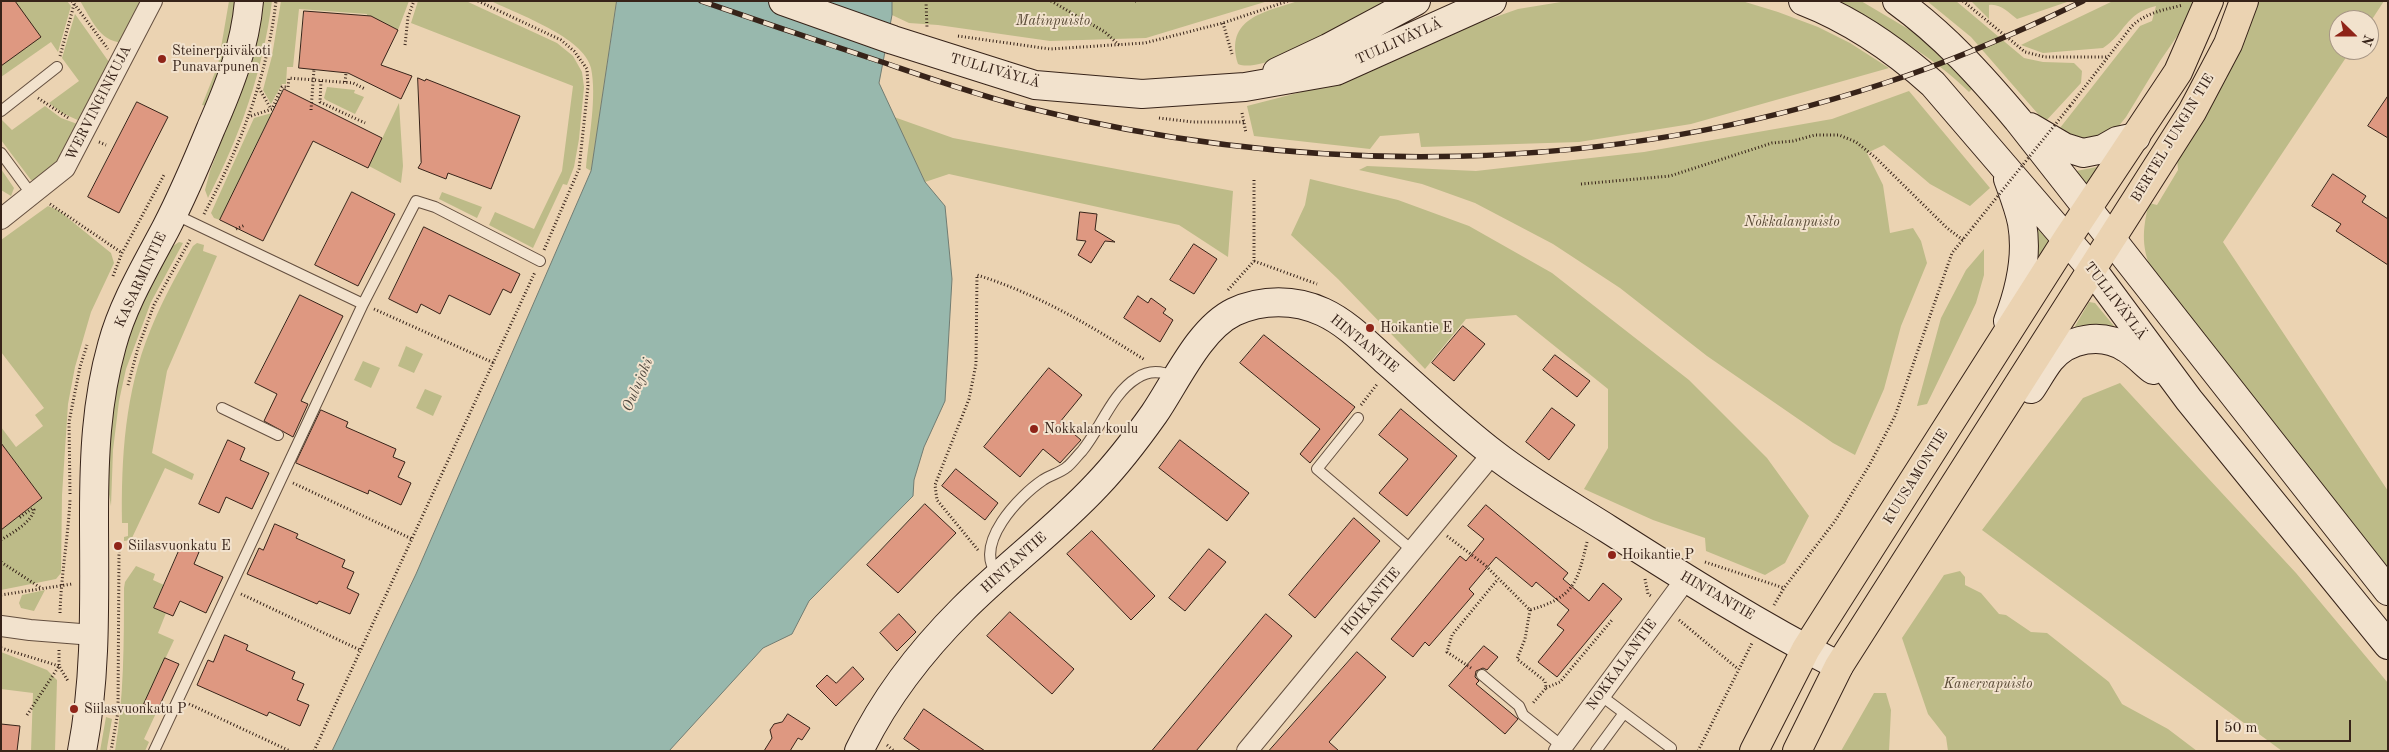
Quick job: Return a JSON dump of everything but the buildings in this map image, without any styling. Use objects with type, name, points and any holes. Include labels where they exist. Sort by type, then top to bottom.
[{"type":"highway","name":"BERTEL JUNGIN TIE","points":[[2092,269],[2192,112],[2228,44],[2244,1]]},
{"type":"highway","points":[[2088,208],[2178,72],[2200,2]]},
{"type":"highway","name":"KUUSAMONTIE","points":[[1754,751],[1806,649],[2088,208]]},
{"type":"highway","points":[[1796,751],[1839,666],[2092,269]]},
{"type":"main road","name":"KASARMINTIE","points":[[82,751],[87,724],[93,635],[94,450],[100,395],[112,344],[135,287],[173,214],[235,72],[247,21],[248,1]]},
{"type":"main road","name":"TULLIVÄYLÄ","points":[[783,1],[893,40],[1036,85],[1244,100],[1336,71],[1492,1]]},
{"type":"main road","name":"TULLIVÄYLÄ","points":[[1244,100],[1328,48],[1416,1]]},
{"type":"main road","name":"TULLIVÄYLÄ","points":[[1802,1],[1858,27],[1903,58],[1933,84],[2092,269],[2189,400],[2388,645]]},
{"type":"main road","points":[[1897,1],[1927,22],[1955,49],[2018,120],[2388,591]]},
{"type":"main road","points":[[2018,120],[2064,147],[2083,153],[2104,150],[2117,141],[2136,137]]},
{"type":"main road","points":[[2000,344],[2020,290],[2024,254],[2022,222],[2006,170]]},
{"type":"main road","name":"HINTANTIE","points":[[859,751],[868,731],[906,676],[995,572],[1064,519],[1099,483],[1130,446],[1172,376],[1217,324],[1232,313],[1251,306],[1271,302],[1307,306],[1337,320],[1355,333],[1493,453],[1693,570],[1763,623],[1839,666]]},
{"type":"main road","points":[[1938,508],[1992,446],[2051,359],[2064,347],[2088,338],[2108,340],[2125,347],[2189,400]]},
{"type":"street","name":"WERVINGINKUJA","points":[[1,219],[65,168],[152,1]]},
{"type":"street","name":"HOIKANTIE","points":[[1247,751],[1493,453]]},
{"type":"street","name":"NOKKALANTIE","points":[[1560,749],[1693,570]]},
{"type":"street","points":[[1,626],[93,635]]},
{"type":"lane","points":[[1,111],[56,67]]},
{"type":"lane","points":[[1,153],[32,195]]},
{"type":"lane","points":[[154,751],[363,304],[416,201],[434,208],[540,261]]},
{"type":"lane","points":[[173,214],[363,304]]},
{"type":"lane","points":[[995,572],[991,547],[999,525],[1017,503],[1043,480],[1066,468],[1101,426],[1120,393],[1137,378],[1151,372],[1172,376]]},
{"type":"lane","points":[[222,408],[278,435]]},
{"type":"lane","points":[[1358,418],[1317,469],[1414,551]]},
{"type":"lane","points":[[1482,676],[1519,706],[1523,715],[1560,749]]},
{"type":"lane","points":[[1600,695],[1670,748],[1670,751]]},
{"type":"lane","points":[[1596,751],[1624,713]]},
{"type":"path","points":[[126,390],[138,348],[154,305],[228,170],[250,116],[268,55],[276,1]]},
{"type":"path","points":[[405,45],[408,17],[414,1]]},
{"type":"path","points":[[314,751],[494,363],[579,169],[588,86],[586,69],[574,51],[561,40],[478,1]]},
{"type":"path","points":[[920,30],[928,31],[926,1]]},
{"type":"path","points":[[1051,1],[1105,32],[1119,44]]},
{"type":"path","points":[[956,35],[1050,49],[1145,43],[1223,23],[1288,1]]},
{"type":"path","points":[[1963,1],[2018,47],[2033,55],[2045,57],[2107,57]]},
{"type":"path","points":[[74,2],[105,48],[122,57]]},
{"type":"path","points":[[56,67],[74,2]]},
{"type":"path","points":[[1698,751],[1763,623],[1784,588],[1836,520],[1870,464],[1891,424],[1952,253],[2132,26],[2150,13],[2200,2]]},
{"type":"path","points":[[1223,23],[1232,54]]},
{"type":"path","points":[[311,110],[314,69]]},
{"type":"path","points":[[345,83],[346,73]]},
{"type":"path","points":[[250,116],[272,109],[282,87],[288,87],[289,78],[353,83],[365,89]]},
{"type":"path","points":[[321,81],[320,102],[365,123]]},
{"type":"path","points":[[259,88],[272,109]]},
{"type":"path","points":[[27,91],[61,115],[87,126]]},
{"type":"path","points":[[1244,100],[1246,133]]},
{"type":"path","points":[[1159,118],[1193,122],[1244,122]]},
{"type":"path","points":[[1581,184],[1670,176],[1772,143],[1793,141],[1815,135],[1840,135],[1856,142],[1876,158],[1947,228],[1963,240]]},
{"type":"path","points":[[32,195],[61,210],[122,253]]},
{"type":"path","points":[[1254,261],[1322,286]]},
{"type":"path","points":[[995,572],[937,500],[934,493],[934,485],[970,399],[976,364],[977,275],[1013,286],[1078,318],[1172,376]]},
{"type":"path","points":[[363,304],[494,363]]},
{"type":"path","points":[[1358,418],[1358,409],[1382,378]]},
{"type":"path","points":[[282,478],[412,539]]},
{"type":"path","points":[[1,540],[23,525],[33,515],[33,508],[18,517]]},
{"type":"path","points":[[1433,526],[1485,565],[1530,610]]},
{"type":"path","points":[[1530,610],[1550,604],[1569,591],[1579,576],[1588,538],[1596,544]]},
{"type":"path","points":[[111,751],[118,712],[118,546]]},
{"type":"path","points":[[1,562],[42,588]]},
{"type":"path","points":[[1693,570],[1784,588]]},
{"type":"path","points":[[1644,578],[1648,594],[1738,669]]},
{"type":"path","points":[[1482,676],[1447,652],[1452,635],[1498,579]]},
{"type":"path","points":[[1,595],[60,585]]},
{"type":"path","points":[[230,589],[360,650]]},
{"type":"path","points":[[1530,610],[1525,639],[1517,659],[1545,681],[1546,688]]},
{"type":"path","points":[[1523,715],[1546,688],[1560,682],[1612,620]]},
{"type":"path","points":[[1,648],[59,666],[28,715]]},
{"type":"path","points":[[179,699],[290,751]]},
{"type":"green space","points":[[15,1],[67,1],[71,6],[58,52],[51,42],[1,77],[1,66]]},
{"type":"green space","points":[[80,1],[144,1],[125,42],[117,42],[103,35]]},
{"type":"green space","points":[[229,1],[238,1],[236,20],[208,106],[202,105],[218,65]]},
{"type":"green space","points":[[260,1],[272,1],[263,53],[240,127],[208,198],[205,190],[210,171],[247,75]]},
{"type":"green space","points":[[281,1],[409,1],[398,30],[382,22],[363,60],[367,14],[299,9],[293,67],[287,67],[286,84],[282,84],[271,104],[263,90],[272,56]]},
{"type":"green space","points":[[418,1],[466,1],[557,43],[573,56],[582,72],[584,87],[574,167],[567,185],[563,184],[533,248],[489,225],[495,212],[534,229],[562,171],[573,86],[411,23]]},
{"type":"green space","points":[[491,1],[617,1],[591,171],[586,168],[592,117],[593,79],[586,57],[576,46],[548,28]]},
{"type":"green space","name":"Matinpuisto","points":[[892,1],[1268,1],[1146,38],[1050,41],[938,25],[909,23],[892,15]]},
{"type":"green space","points":[[1298,1],[1391,1],[1315,43],[1291,53],[1270,61],[1251,65],[1238,64],[1235,49],[1237,36],[1242,27],[1250,19]]},
{"type":"green space","points":[[1567,1],[1742,1],[1818,27],[1850,43],[1889,68],[1691,124],[1579,142],[1421,147],[1419,133],[1380,136],[1370,149],[1254,136],[1247,106],[1344,81],[1447,34],[1518,9]]},
{"type":"green space","points":[[1834,1],[1861,1],[1915,33],[1973,88],[1969,92],[1923,54],[1869,20]]},
{"type":"green space","points":[[1927,1],[1956,1],[2024,58],[2043,62],[2074,63],[2082,71],[2081,83],[2045,122],[1971,37]]},
{"type":"green space","points":[[1971,1],[2070,1],[2017,19],[2001,7],[1989,5],[1989,19]]},
{"type":"green space","points":[[2113,1],[2197,1],[2193,13],[2118,127],[2097,142],[2056,133],[2140,26],[2152,21],[2156,6],[2146,9],[2131,19],[2116,37],[2103,48],[2043,53],[2021,45]]},
{"type":"green space","points":[[2256,1],[2384,1],[2378,10],[2329,10],[2329,60],[2344,60],[2223,242],[2388,491],[2388,572],[2154,275],[2145,248],[2145,222],[2149,203],[2157,205],[2178,170],[2177,158]]},
{"type":"green space","points":[[75,14],[109,62],[109,68],[82,122],[62,113],[49,103],[79,81],[62,58]]},
{"type":"green space","points":[[327,87],[355,90],[354,93],[364,97],[355,114],[326,100],[324,98]]},
{"type":"green space","name":"Nokkalanpuisto","points":[[1909,91],[1990,188],[1970,206],[1930,184],[1884,145],[1867,153],[1883,185],[1890,233],[1913,228],[1921,241],[1927,263],[1901,326],[1884,389],[1855,455],[1833,443],[1707,356],[1620,288],[1553,244],[1475,203],[1422,184],[1359,170],[1367,166],[1476,171],[1644,152],[1832,119]]},
{"type":"green space","points":[[399,103],[403,166],[401,183],[369,166]]},
{"type":"green space","points":[[45,106],[61,118],[80,125],[59,165],[38,180],[31,180],[1,140],[1,119],[12,130]]},
{"type":"green space","points":[[272,113],[220,220],[214,218],[211,213],[254,118]]},
{"type":"green space","points":[[894,117],[953,138],[1233,191],[1228,257],[1179,225],[949,174],[925,182]]},
{"type":"green space","points":[[2097,167],[2100,169],[2088,186],[2076,171]]},
{"type":"green space","points":[[1,169],[14,188],[11,196],[1,190]]},
{"type":"green space","points":[[1310,179],[1398,200],[1469,226],[1552,273],[1689,380],[1767,458],[1809,516],[1785,563],[1765,575],[1706,551],[1705,538],[1653,520],[1584,489],[1608,448],[1608,389],[1516,315],[1466,319],[1425,369],[1338,279],[1291,235],[1305,205]]},
{"type":"green space","points":[[442,192],[482,207],[477,218],[439,199]]},
{"type":"green space","points":[[48,206],[58,210],[111,253],[114,263],[91,312],[75,367],[68,404],[62,495],[61,573],[56,579],[1,590],[1,530],[42,498],[1,443],[1,427],[16,447],[43,426],[35,415],[44,408],[1,352],[1,240]]},
{"type":"green space","points":[[2033,223],[2051,244],[2037,265]]},
{"type":"green space","points":[[179,242],[183,243],[151,302],[126,369],[119,401],[113,450],[111,506],[105,471],[109,405],[131,323],[167,250]]},
{"type":"green space","points":[[197,243],[204,245],[203,251],[217,256],[167,371],[152,453],[194,474],[192,480],[165,468],[131,540],[124,541],[124,537],[128,536],[128,523],[122,523],[122,474],[126,426],[135,378],[150,331],[160,309],[187,256]]},
{"type":"green space","points":[[1984,249],[1984,275],[1976,303],[1927,404],[1917,406],[1941,318],[1966,270]]},
{"type":"green space","points":[[2089,302],[2095,303],[2114,326],[2112,330],[2074,328]]},
{"type":"green space","points":[[406,346],[423,354],[414,373],[398,366]]},
{"type":"green space","points":[[363,361],[380,368],[371,388],[354,380]]},
{"type":"green space","points":[[2120,383],[2296,573],[2388,683],[2388,751],[2282,751],[1982,530],[2083,398]]},
{"type":"green space","points":[[425,389],[442,396],[433,416],[416,408]]},
{"type":"green space","points":[[136,566],[155,574],[153,580],[164,585],[154,607],[166,613],[158,633],[174,640],[144,704],[157,711],[144,739],[149,742],[145,751],[115,751],[122,690],[124,588],[125,582]]},
{"type":"green space","name":"Kanervapuisto","points":[[1960,571],[1965,577],[1965,585],[1981,593],[1999,614],[2006,615],[2031,632],[2047,633],[2109,682],[2122,704],[2168,729],[2197,751],[1948,751],[1946,737],[1928,714],[1902,638],[1944,575]]},
{"type":"green space","points":[[45,590],[34,611],[21,608],[19,603],[22,595]]},
{"type":"green space","points":[[1,652],[47,670],[57,680],[55,751],[31,751],[33,693],[1,689]]},
{"type":"green space","points":[[1874,693],[1886,693],[1891,710],[1889,751],[1841,751]]},
{"type":"green space","points":[[106,717],[112,719],[107,751],[100,751]]},
{"type":"water","name":"Oulujoki","points":[[617,1],[892,1],[892,15],[879,83],[925,182],[945,206],[952,279],[945,401],[924,447],[914,480],[913,496],[809,601],[792,634],[763,648],[669,751],[332,751],[416,574],[591,171]]},
{"type":"railway","points":[[701,1],[992,98],[1135,131],[1242,147],[1350,155],[1458,156],[1567,150],[1674,136],[1780,113],[1885,83],[1961,56],[2083,1]]},
{"type":"place","name":"Steinerpäiväkoti Punavarpunen","points":[[162,59]]},
{"type":"place","name":"Hoikantie E","points":[[1370,328]]},
{"type":"place","name":"Nokkalan koulu","points":[[1034,429]]},
{"type":"place","name":"Siilasvuonkatu E","points":[[118,546]]},
{"type":"place","name":"Hoikantie P","points":[[1612,555]]},
{"type":"place","name":"Siilasvuonkatu P","points":[[74,709]]}]
